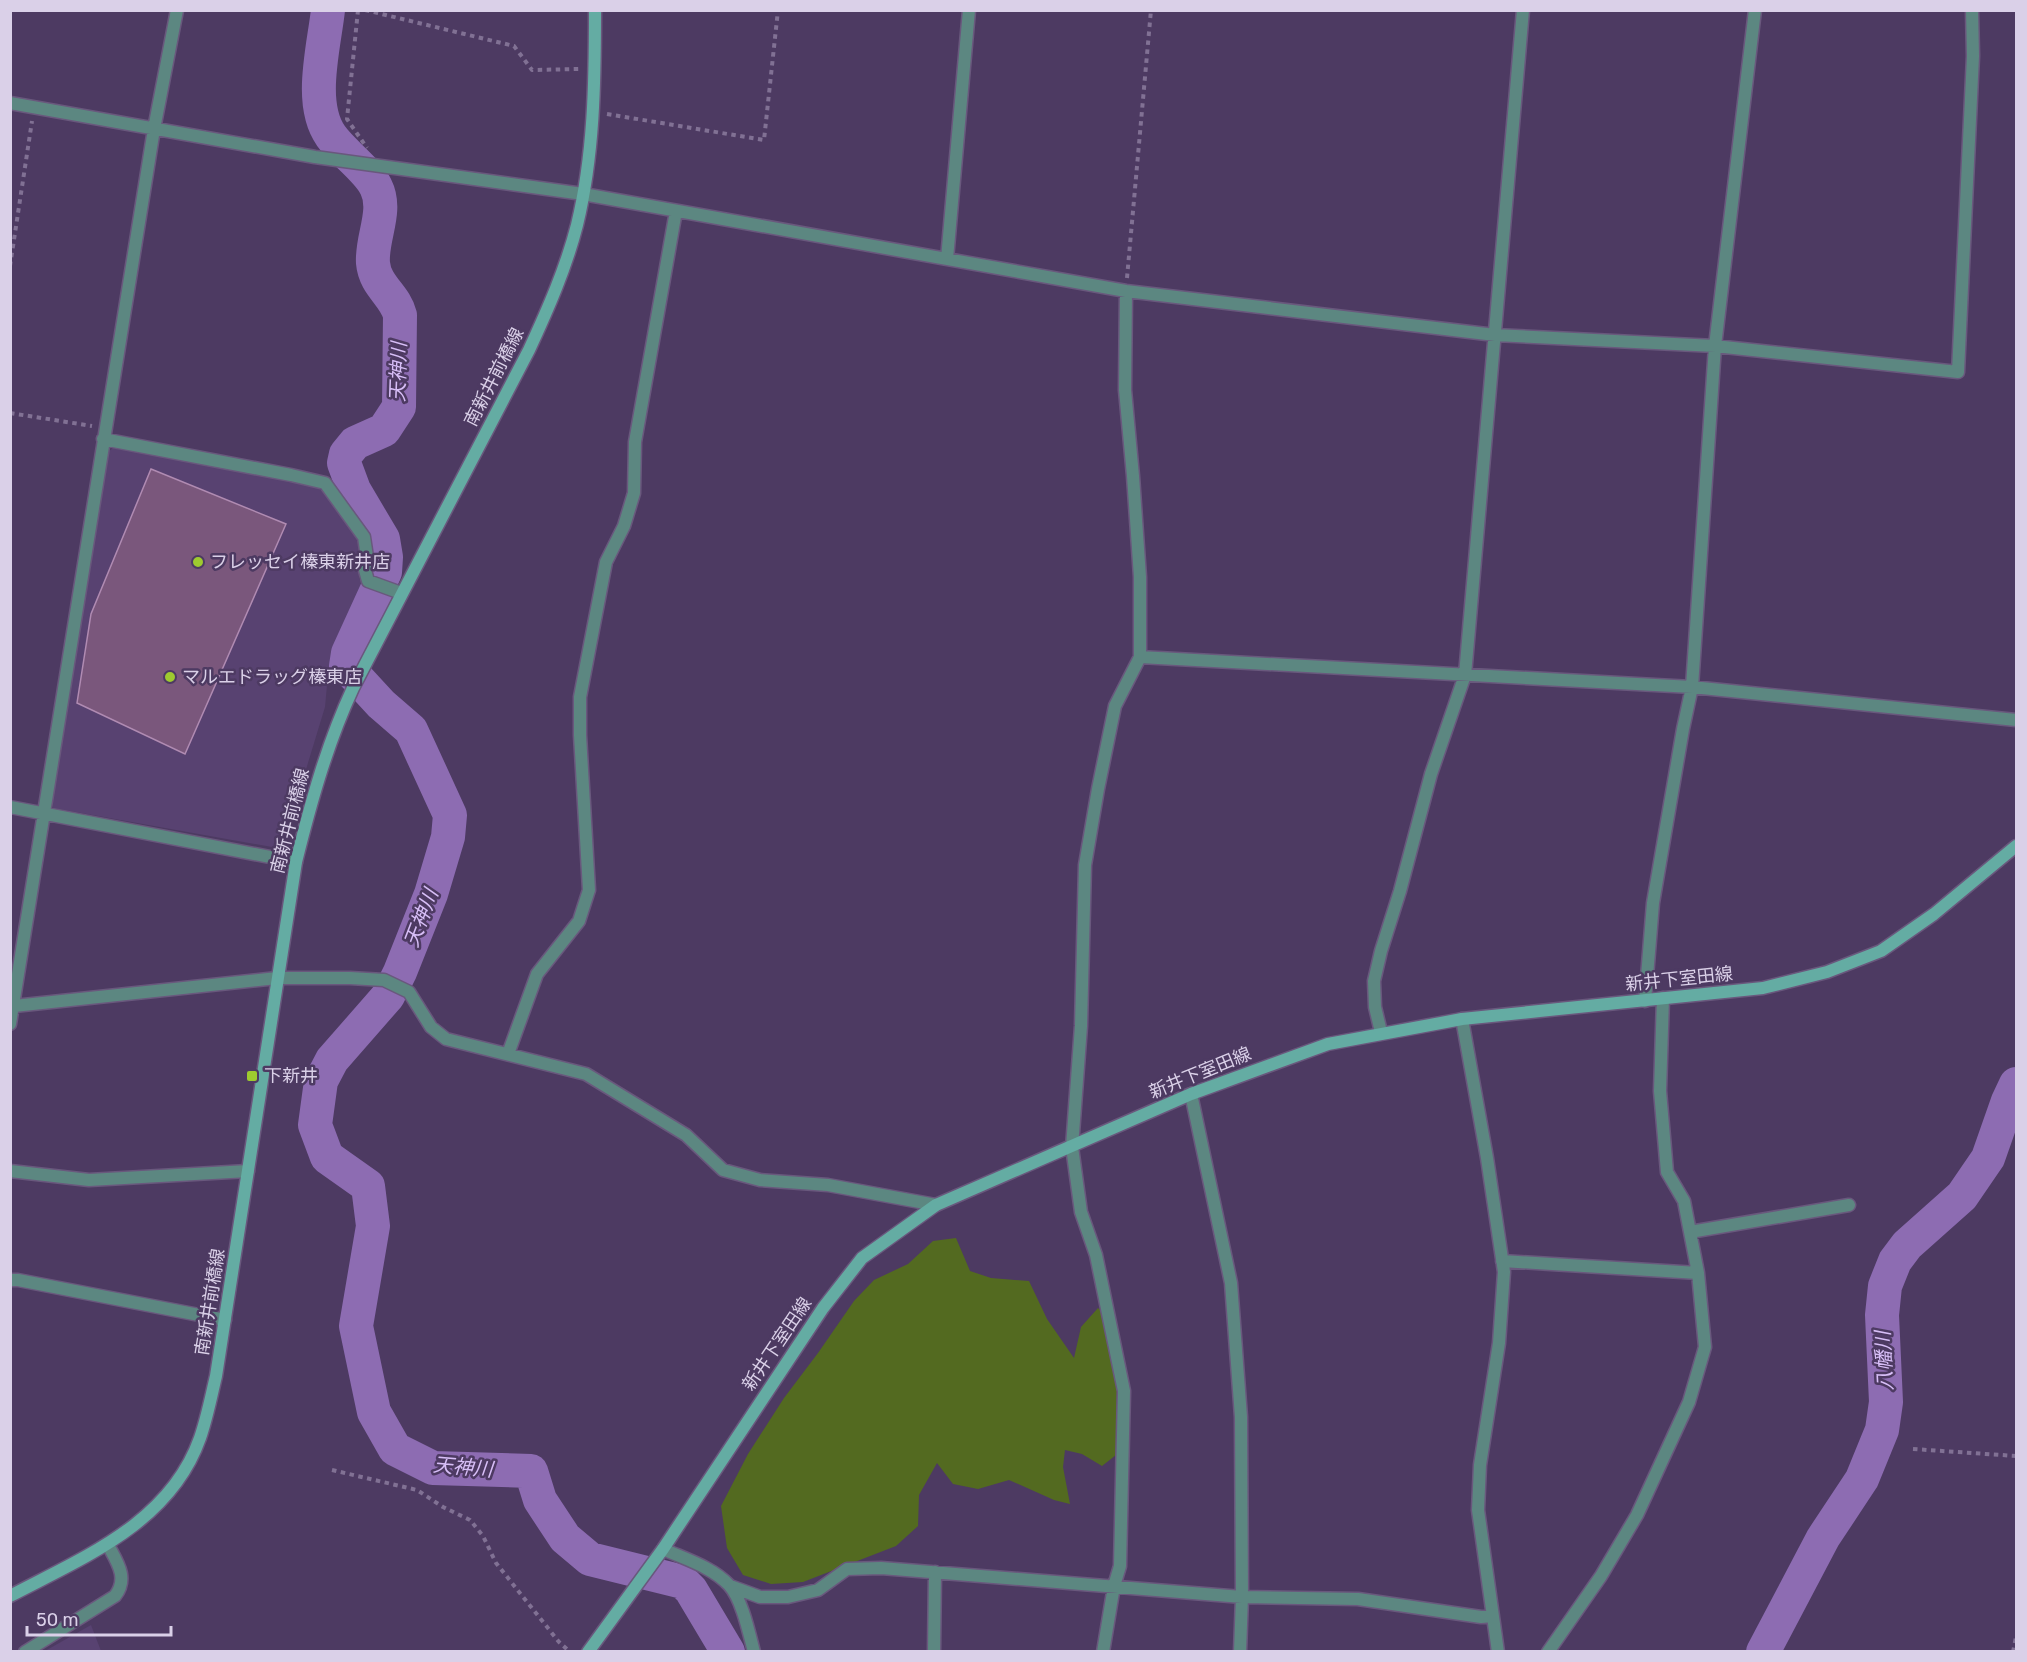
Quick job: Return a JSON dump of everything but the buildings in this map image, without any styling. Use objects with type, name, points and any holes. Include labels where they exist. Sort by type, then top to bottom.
[{"type":"main road","name":"南新井前橋線","points":[[10,1596],[108,1545],[143,1519],[164,1499],[184,1471],[199,1440],[208,1413],[225,1320],[296,862],[312,800],[339,720],[401,593],[529,350],[548,308],[567,256],[583,194],[593,111],[595,10]]},
{"type":"main road","name":"新井下室田線","points":[[588,1652],[663,1549],[822,1308],[862,1258],[936,1205],[1191,1094],[1328,1044],[1381,1032],[1462,1019],[1764,988],[1827,972],[1881,951],[1934,914],[2016,846]]},
{"type":"street","points":[[10,1024],[154,129],[177,10]]},
{"type":"street","points":[[947,259],[969,10]]},
{"type":"street","points":[[1381,1032],[1375,1007],[1374,981],[1380,951],[1400,891],[1431,774],[1465,675],[1523,10]]},
{"type":"street","points":[[1645,1001],[1653,903],[1692,687],[1715,346],[1755,10]]},
{"type":"street","points":[[10,103],[379,166],[583,194],[1126,291],[1495,335],[1715,346],[1958,372],[1973,56],[1972,10]]},
{"type":"street","points":[[508,1054],[537,974],[579,921],[589,890],[580,697],[606,562],[624,526],[634,493],[634,442],[676,211]]},
{"type":"street","points":[[1104,1652],[1114,1586],[1120,1566],[1124,1391],[1096,1255],[1081,1212],[1072,1147],[1081,1026],[1085,865],[1115,706],[1140,657],[1140,577],[1125,390],[1126,291]]},
{"type":"street","points":[[104,434],[325,483],[364,537],[367,557],[365,570],[368,581],[401,593]]},
{"type":"street","points":[[1140,657],[1692,687],[2016,720]]},
{"type":"street","points":[[10,807],[296,862]]},
{"type":"street","points":[[14,1006],[277,978],[384,980],[409,993],[431,1028],[446,1039],[586,1074],[686,1136],[723,1170],[760,1180],[828,1185],[936,1205]]},
{"type":"street","points":[[1548,1652],[1601,1576],[1637,1515],[1689,1402],[1705,1347],[1698,1273],[1684,1201],[1667,1172],[1660,1091],[1664,998]]},
{"type":"street","points":[[1462,1019],[1487,1158],[1504,1272],[1499,1343],[1480,1465],[1478,1510],[1498,1652]]},
{"type":"street","points":[[1191,1094],[1231,1283],[1241,1417],[1240,1652]]},
{"type":"street","points":[[10,1171],[89,1180],[248,1171]]},
{"type":"street","points":[[1690,1232],[1849,1205]]},
{"type":"street","points":[[1502,1261],[1698,1273]]},
{"type":"street","points":[[10,1280],[225,1320]]},
{"type":"street","points":[[25,1652],[115,1596],[122,1576],[108,1545]]},
{"type":"street","points":[[663,1549],[705,1568],[730,1586],[760,1597],[788,1598],[818,1590],[847,1569],[881,1568],[1242,1597],[1358,1599],[1481,1617],[1493,1616]]},
{"type":"street","points":[[934,1572],[934,1652]]},
{"type":"street","points":[[730,1586],[741,1606],[754,1652]]},
{"type":"path","points":[[358,10],[347,119],[379,166]]},
{"type":"path","points":[[365,10],[514,46],[532,70],[595,69]]},
{"type":"path","points":[[593,111],[765,140],[778,10]]},
{"type":"path","points":[[1126,291],[1151,10]]},
{"type":"path","points":[[10,266],[34,107]]},
{"type":"path","points":[[10,413],[104,434]]},
{"type":"path","points":[[1913,1449],[2016,1456]]},
{"type":"path","points":[[332,1470],[417,1490],[443,1507],[470,1520],[483,1536],[496,1563],[559,1642],[570,1652]]},
{"type":"path","points":[[2013,1652],[2016,1637]]},
{"type":"shaded area","points":[[113,448],[318,485],[351,524],[362,546],[359,579],[371,588],[327,685],[325,707],[283,845],[272,847],[53,808],[52,800],[104,455]]},
{"type":"shaded area","points":[[91,1625],[101,1651],[45,1651]]},
{"type":"green space","points":[[956,1238],[970,1271],[991,1278],[1029,1281],[1047,1319],[1074,1358],[1081,1327],[1098,1308],[1111,1319],[1117,1374],[1116,1455],[1102,1466],[1082,1454],[1065,1450],[1063,1467],[1070,1504],[1054,1500],[1009,1480],[978,1489],[953,1484],[937,1463],[919,1495],[918,1526],[896,1546],[803,1582],[771,1584],[743,1575],[727,1548],[721,1506],[748,1454],[784,1398],[854,1301],[874,1280],[908,1264],[933,1241]]},
{"type":"waterway","name":"天神川","points":[[328,10],[319,75],[320,108],[331,136],[367,174],[376,187],[380,215],[373,263],[377,278],[400,315],[399,407],[384,430],[355,443],[346,454],[344,463],[354,490],[383,539],[386,557],[385,572],[348,653],[346,666],[381,704],[411,730],[450,815],[448,837],[431,894],[400,972],[388,996],[332,1060],[321,1081],[315,1125],[327,1157],[368,1186],[373,1226],[356,1326],[374,1412],[395,1449],[433,1468],[531,1471],[540,1500],[565,1538],[590,1559],[683,1582],[691,1590],[728,1652]]},
{"type":"waterway","name":"八幡川","points":[[1763,1652],[1823,1538],[1862,1479],[1882,1430],[1886,1402],[1882,1315],[1885,1286],[1895,1261],[1907,1245],[1962,1196],[1988,1158],[2016,1084]]},
{"type":"place","name":"フレッセイ榛東新井店","points":[[198,562]]},
{"type":"place","name":"マルエドラッグ榛東店","points":[[170,677]]},
{"type":"place","name":"下新井","points":[[252,1076]]}]
